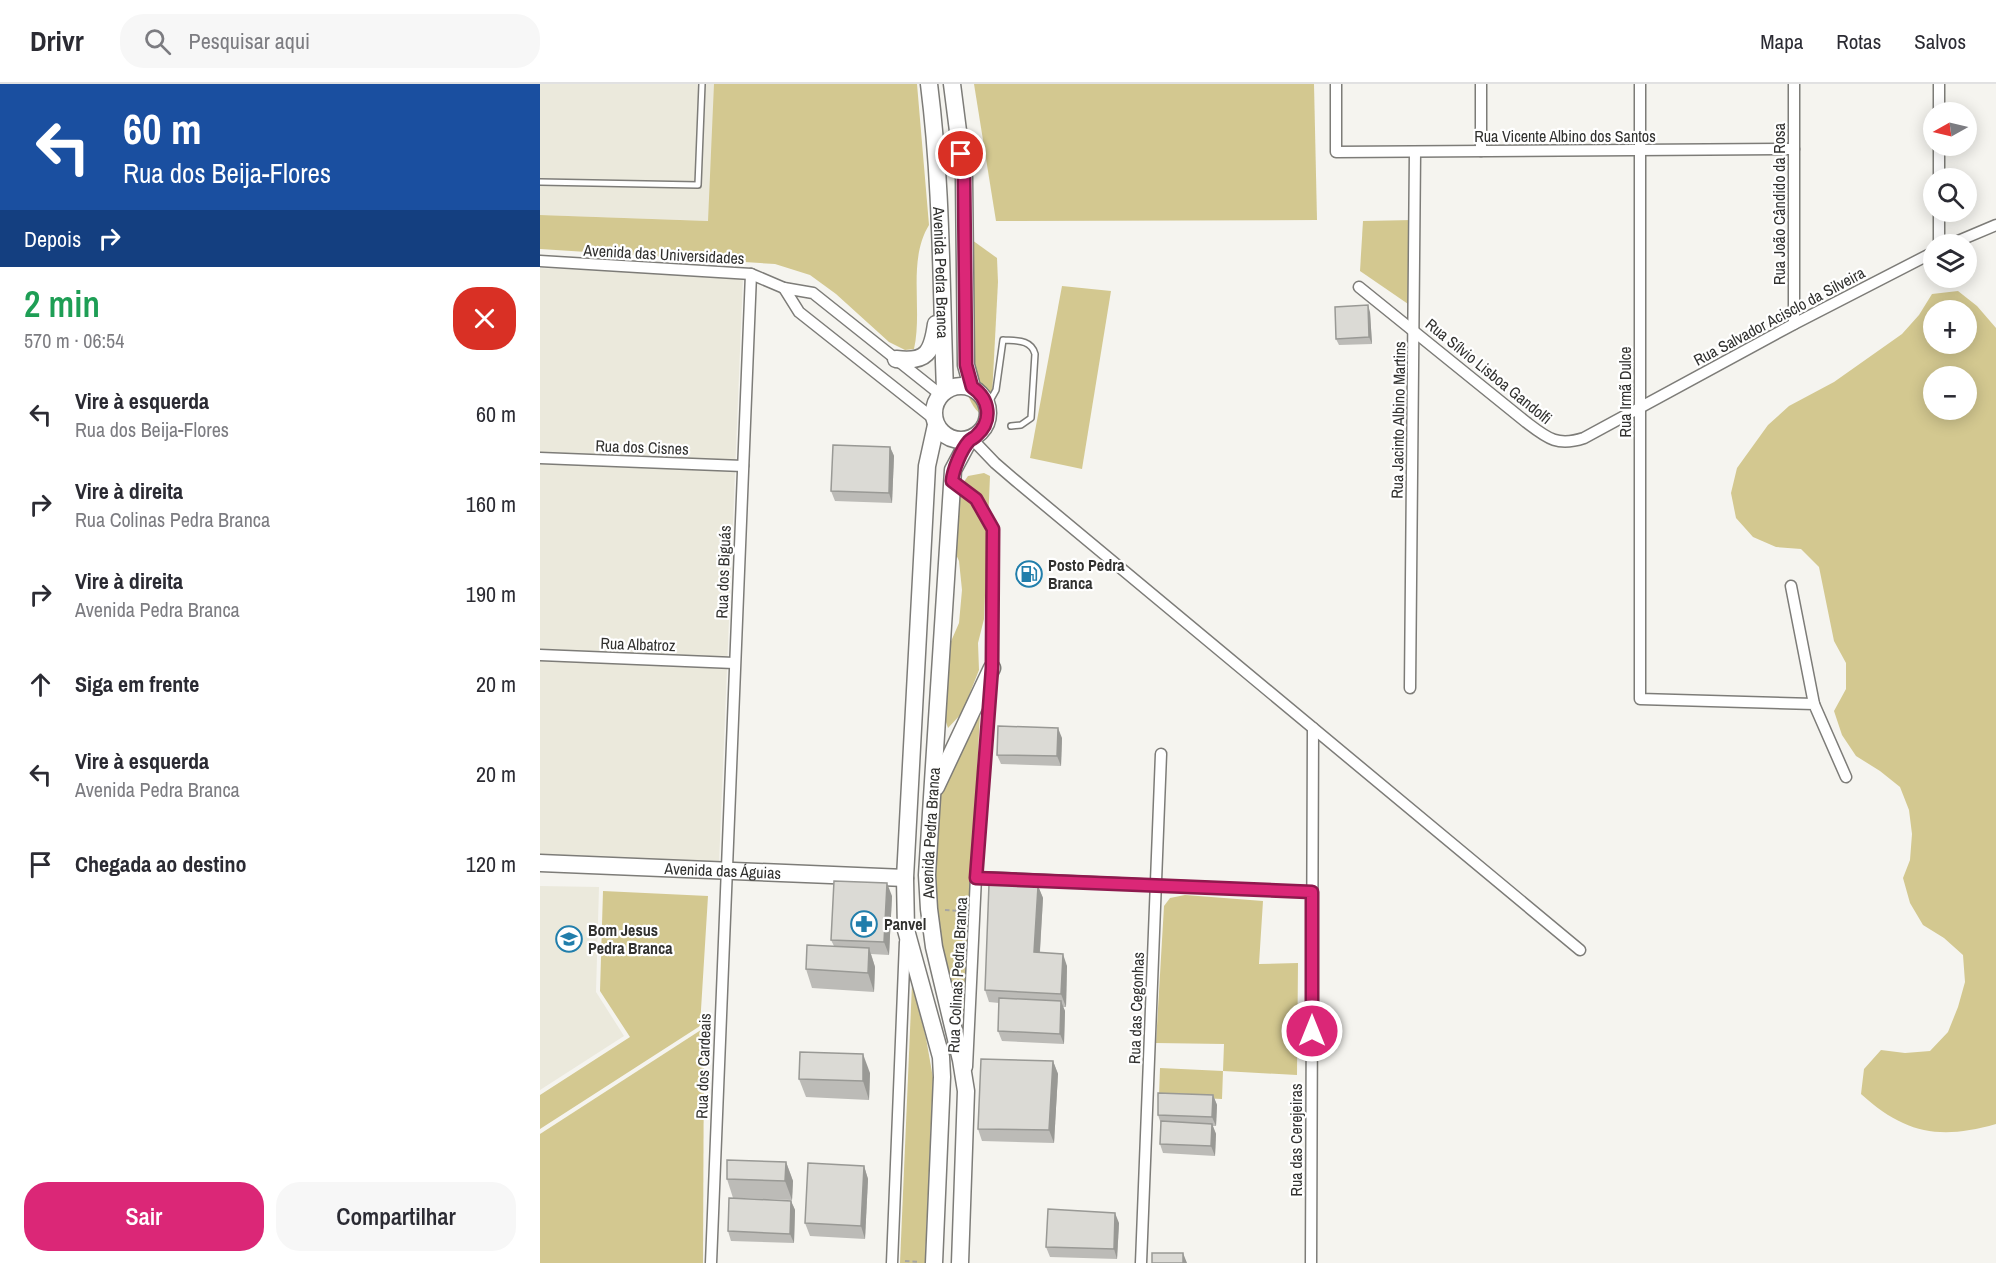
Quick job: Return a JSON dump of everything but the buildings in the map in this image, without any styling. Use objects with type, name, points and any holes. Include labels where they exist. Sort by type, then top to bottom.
[{"type":"main road","name":"Avenida Pedra Branca","points":[[929,84],[938,173],[943,275],[943,393]]},
{"type":"main road","name":"Avenida Pedra Branca","points":[[952,84],[964,178],[966,365],[972,387]]},
{"type":"main road","points":[[896,359],[912,361],[924,355],[931,348],[943,275]]},
{"type":"main road","points":[[962,386],[972,387],[978,391],[987,406],[987,423],[971,440],[960,441],[944,435],[935,422],[934,404],[943,393],[962,386]]},
{"type":"main road","name":"Avenida Pedra Branca","points":[[934,1263],[941,1057],[906,930],[905,878],[927,466],[935,422]]},
{"type":"main road","name":"Avenida Pedra Branca","points":[[960,1263],[966,1091],[961,1060],[934,947],[927,875],[953,471],[971,440]]},
{"type":"main road","points":[[932,796],[992,668]]},
{"type":"main road","name":"Avenida das Águias","points":[[540,862],[905,878]]},
{"type":"street","name":"Rua Vicente Albino dos Santos","points":[[1336,84],[1336,152],[1794,149]]},
{"type":"street","points":[[1481,84],[1481,151]]},
{"type":"street","name":"Rua Irmã Dulce","points":[[1640,84],[1640,699],[1814,704]]},
{"type":"street","name":"Rua João Cândido da Rosa","points":[[1794,84],[1794,324]]},
{"type":"street","points":[[1939,84],[1939,102]]},
{"type":"street","name":"Rua Jacinto Albino Martins","points":[[1410,688],[1415,152]]},
{"type":"street","points":[[1975,234],[1996,225]]},
{"type":"street","name":"Rua Salvador Acisclo da Silveira","points":[[1640,408],[1794,324],[1923,258]]},
{"type":"street","name":"Avenida das Universidades","points":[[540,261],[752,274],[784,288],[813,293],[943,393]]},
{"type":"street","name":"Rua dos Biguás","points":[[726,870],[752,274]]},
{"type":"street","name":"Rua Sílvio Lisboa Gandolfi","points":[[1359,287],[1526,422],[1552,440],[1563,443],[1584,438],[1640,408]]},
{"type":"street","points":[[784,288],[799,312],[935,422]]},
{"type":"street","points":[[971,440],[1016,481],[1580,950]]},
{"type":"street","name":"Rua dos Cisnes","points":[[540,458],[743,466]]},
{"type":"street","name":"Rua Colinas Pedra Branca","points":[[952,481],[976,499],[993,529],[992,668],[976,878],[966,1091]]},
{"type":"street","points":[[1791,586],[1814,704],[1846,777]]},
{"type":"street","name":"Rua Albatroz","points":[[540,655],[735,663]]},
{"type":"street","name":"Rua das Cerejeiras","points":[[1311,1263],[1313,728]]},
{"type":"street","name":"Rua das Cegonhas","points":[[1141,1263],[1161,754]]},
{"type":"street","name":"Rua dos Cardeais","points":[[711,1263],[726,870]]},
{"type":"street","points":[[976,878],[1312,892]]},
{"type":"street","name":"Avenida Pedra Branca","points":[[892,1263],[906,930]]},
{"type":"lane","points":[[540,182],[698,185],[702,84]]},
{"type":"lane","points":[[987,406],[996,390],[1003,340],[1029,343],[1034,347],[1035,354],[1031,418],[1021,425],[1011,426]]},
{"type":"shaded area","points":[[540,84],[716,84],[711,221],[540,215]]},
{"type":"shaded area","points":[[714,84],[917,84],[929,225],[922,239],[917,270],[917,318],[914,349],[905,350],[889,342],[836,294],[810,275],[775,264],[540,249],[540,215],[708,221]]},
{"type":"shaded area","points":[[974,84],[1314,84],[1317,220],[996,221]]},
{"type":"shaded area","points":[[1413,220],[1411,306],[1360,271],[1363,221]]},
{"type":"shaded area","points":[[972,240],[997,258],[998,282],[989,418],[976,409],[968,395]]},
{"type":"shaded area","points":[[540,268],[743,277],[719,864],[540,856]]},
{"type":"shaded area","points":[[1062,286],[1111,291],[1082,469],[1030,458]]},
{"type":"shaded area","points":[[1958,291],[1969,300],[1928,300],[1932,294]]},
{"type":"shaded area","points":[[1977,306],[1996,328],[1996,1124],[1957,1132],[1924,1130],[1908,1125],[1893,1118],[1861,1094],[1864,1069],[1881,1050],[1905,1053],[1930,1051],[1948,1032],[1965,982],[1963,955],[1944,938],[1923,925],[1910,903],[1903,878],[1910,860],[1912,834],[1909,810],[1900,787],[1856,756],[1842,735],[1834,711],[1846,689],[1846,663],[1834,641],[1819,567],[1801,549],[1776,547],[1753,537],[1736,518],[1731,493],[1737,468],[1768,425],[1789,406],[1834,382],[1902,334],[1923,309],[1923,354],[1977,354]]},
{"type":"shaded area","points":[[984,473],[990,476],[984,619],[978,643],[979,670],[962,713],[948,728],[944,716],[949,646],[959,623],[962,590],[959,561],[954,550],[961,486],[968,476]]},
{"type":"shaded area","points":[[976,712],[980,713],[965,1016],[951,984],[939,938],[934,891],[937,811],[942,790]]},
{"type":"shaded area","name":"Bom Jesus Pedra Branca","points":[[540,886],[599,887],[596,992],[624,1036],[540,1090]]},
{"type":"shaded area","points":[[603,891],[708,896],[700,1026],[540,1129],[540,1095],[630,1037],[600,991]]},
{"type":"shaded area","points":[[1185,895],[1263,901],[1259,964],[1298,963],[1297,1075],[1223,1071],[1224,1044],[1156,1043],[1164,906],[1170,898]]},
{"type":"shaded area","points":[[912,984],[926,1038],[933,1078],[925,1263],[900,1263]]},
{"type":"shaded area","points":[[704,1028],[703,1263],[540,1263],[540,1134]]},
{"type":"shaded area","points":[[1160,1068],[1223,1071],[1222,1099],[1159,1096]]},
{"type":"place","name":"Posto Pedra Branca","points":[[1029,574]]},
{"type":"place","name":"Panvel","points":[[864,924]]},
{"type":"place","name":"Bom Jesus Pedra Branca","points":[[569,939]]},
{"type":"route","points":[[961,154],[964,178],[966,365],[972,387],[978,391],[987,406],[987,423],[976,436],[969,440],[953,471],[952,481],[976,499],[993,529],[992,668],[976,878],[1312,892],[1312,1031]]}]
